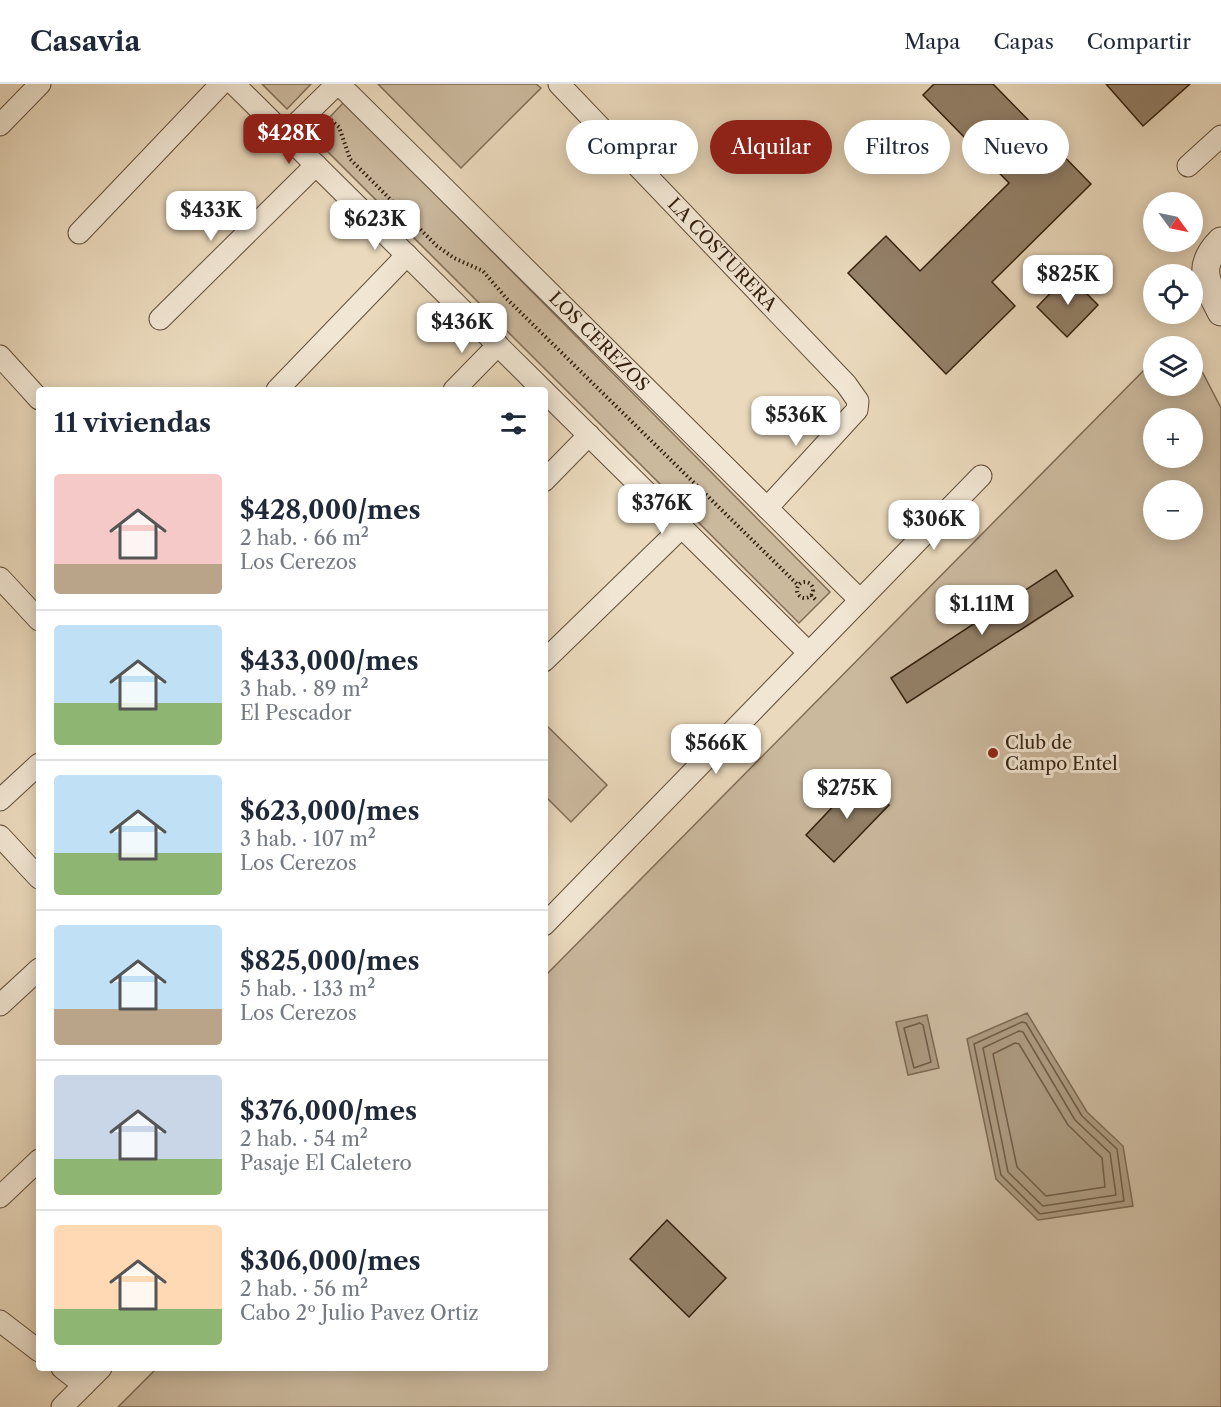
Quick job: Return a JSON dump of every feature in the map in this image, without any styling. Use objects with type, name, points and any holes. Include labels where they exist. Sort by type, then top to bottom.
[{"type":"street","points":[[0,125],[40,84]]},
{"type":"street","points":[[79,233],[221,84]]},
{"type":"street","points":[[234,84],[540,387]]},
{"type":"street","points":[[285,135],[338,84]]},
{"type":"street","name":"LOS CEREZOS","points":[[338,84],[859,599]]},
{"type":"street","name":"LA COSTURERA","points":[[559,84],[837,376],[858,401],[857,410],[767,508]]},
{"type":"street","points":[[1188,166],[1221,136]]},
{"type":"street","points":[[160,319],[316,165]]},
{"type":"street","points":[[1221,241],[1210,253],[1206,264],[1208,284],[1221,312]]},
{"type":"street","points":[[280,387],[407,255]]},
{"type":"street","points":[[457,387],[498,345]]},
{"type":"street","points":[[0,356],[36,396]]},
{"type":"street","points":[[548,395],[808,652]]},
{"type":"street","points":[[548,477],[588,435]]},
{"type":"street","points":[[548,920],[981,476]]},
{"type":"street","points":[[548,657],[682,527]]},
{"type":"street","points":[[0,578],[36,617]]},
{"type":"street","points":[[2,793],[36,766]]},
{"type":"street","points":[[0,836],[36,875]]},
{"type":"street","points":[[0,1005],[36,972]]},
{"type":"street","points":[[0,1197],[36,1163]]},
{"type":"street","points":[[0,1321],[36,1349]]},
{"type":"street","points":[[66,1371],[84,1385]]},
{"type":"street","points":[[62,1407],[98,1371]]},
{"type":"path","points":[[316,105],[339,128],[350,159],[444,253],[490,277],[507,299],[798,585],[798,595],[804,598],[811,595]]},
{"type":"path","points":[[798,585],[802,582],[810,583],[811,595]]},
{"type":"path","points":[[811,595],[817,601]]},
{"type":"shaded area","points":[[262,84],[311,84],[287,109]]},
{"type":"shaded area","points":[[378,84],[536,84],[541,88],[461,168]]},
{"type":"shaded area","points":[[344,102],[830,592],[799,623],[312,136]]},
{"type":"shaded area","name":"Club de Campo Entel","points":[[1143,371],[1143,396],[1203,396],[1203,373],[1221,408],[1221,1407],[118,1407],[154,1371],[548,1371],[548,973]]},
{"type":"shaded area","points":[[548,727],[607,785],[571,822],[548,799]]},
{"type":"water","points":[[1027,1013],[1087,1112],[1123,1146],[1133,1206],[1038,1220],[996,1179],[967,1039]]},
{"type":"water","points":[[927,1015],[939,1068],[908,1075],[896,1022]]},
{"type":"building","points":[[934,84],[993,84],[1028,120],[962,120],[962,135],[950,120],[923,95]]},
{"type":"building","points":[[1106,84],[1190,84],[1143,126]]},
{"type":"building","points":[[1069,162],[1091,184],[992,282],[1015,306],[946,374],[848,273],[886,236],[920,271],[1009,183],[1000,174],[1069,174]]},
{"type":"building","points":[[1068,275],[1098,305],[1067,337],[1037,307]]},
{"type":"building","points":[[1056,570],[1073,596],[907,703],[891,678]]},
{"type":"building","points":[[860,778],[889,805],[834,862],[806,835]]},
{"type":"building","points":[[667,1220],[726,1278],[689,1317],[630,1259]]},
{"type":"place","name":"Club de Campo Entel","points":[[993,753]]}]
